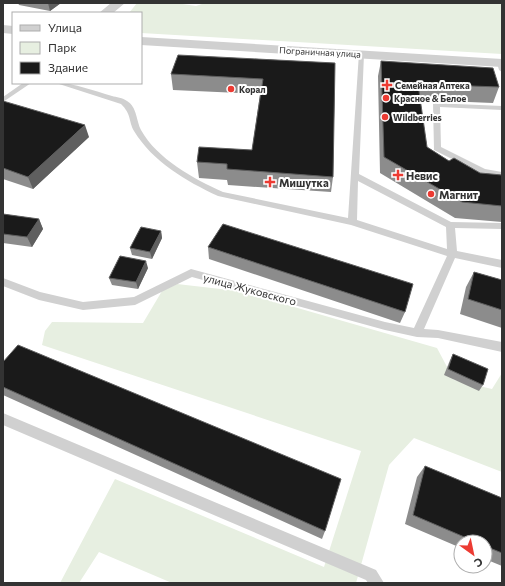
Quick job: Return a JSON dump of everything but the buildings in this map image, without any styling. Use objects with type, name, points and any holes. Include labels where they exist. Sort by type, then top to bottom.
[{"type":"street","points":[[106,12],[119,3]]},
{"type":"street","name":"Пограничная улица","points":[[142,41],[361,54],[501,66]]},
{"type":"lane","points":[[352,222],[361,54]]},
{"type":"lane","points":[[3,100],[27,84]]},
{"type":"lane","points":[[62,84],[124,102],[132,111],[137,129],[146,142],[168,165],[202,186],[221,194],[352,222],[452,254],[502,264]]},
{"type":"lane","points":[[502,108],[436,105],[437,148],[483,171],[502,175]]},
{"type":"lane","points":[[355,176],[450,226],[502,226]]},
{"type":"lane","points":[[417,333],[452,254],[450,226]]},
{"type":"lane","name":"улица Жуковского","points":[[3,282],[39,296],[83,306],[136,301],[191,273],[385,326],[417,333],[438,334],[502,347]]},
{"type":"lane","points":[[3,419],[371,575],[377,583]]},
{"type":"green space","points":[[137,3],[176,3],[196,6],[205,3],[502,3],[502,54],[142,33],[142,12],[130,12]]},
{"type":"green space","points":[[177,284],[238,291],[437,348],[454,380],[492,389],[502,373],[502,472],[414,438],[389,465],[356,583],[172,583],[99,552],[79,583],[60,583],[115,479],[324,567],[361,451],[42,345],[45,331],[52,322],[143,323],[162,291]]},
{"type":"place","name":"Семейная Аптека","points":[[387,85]]},
{"type":"place","name":"Корал","points":[[231,89]]},
{"type":"place","name":"Красное & Белое","points":[[386,98]]},
{"type":"place","name":"Wildberries","points":[[385,117]]},
{"type":"place","name":"Невис","points":[[398,175]]},
{"type":"place","name":"Мишутка","points":[[270,182]]},
{"type":"place","name":"Магнит","points":[[431,194]]}]
